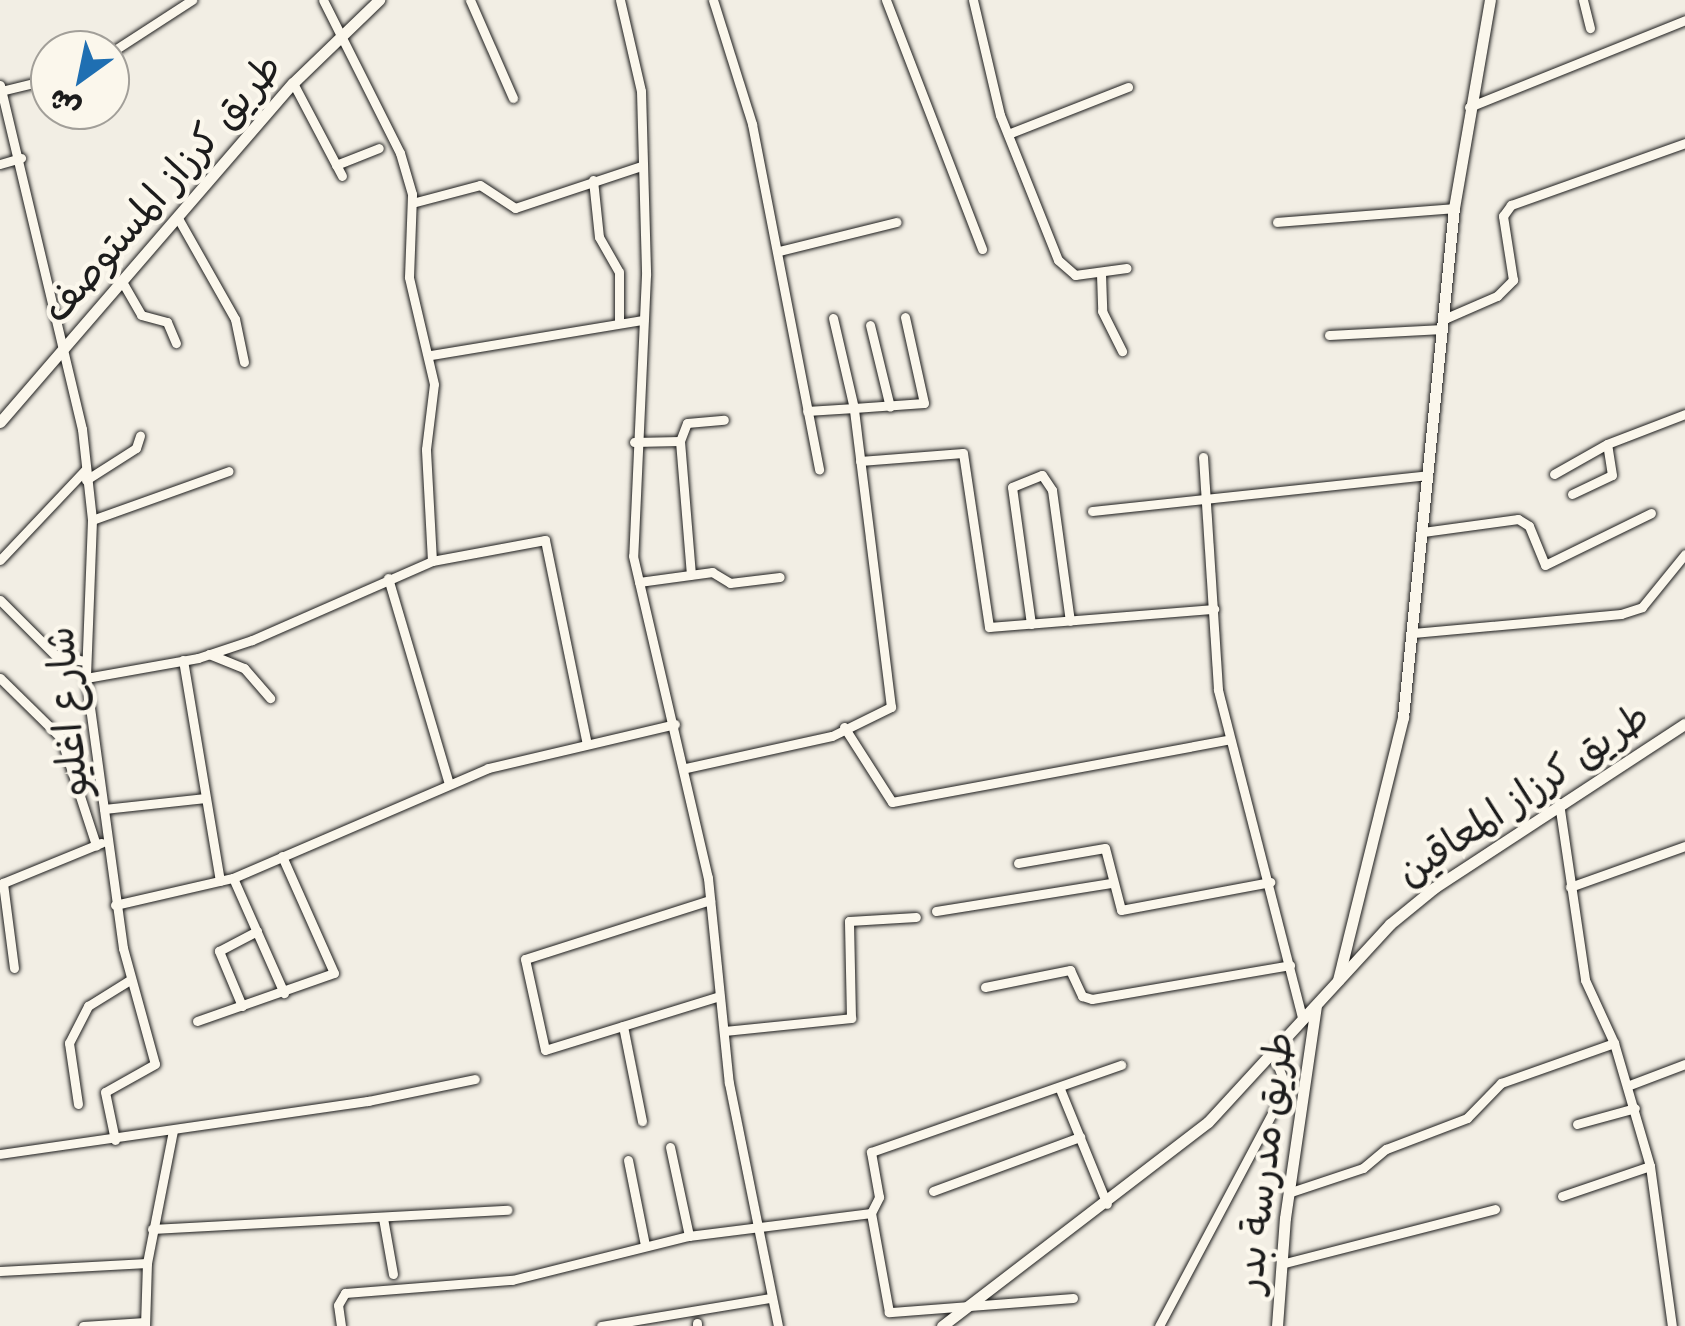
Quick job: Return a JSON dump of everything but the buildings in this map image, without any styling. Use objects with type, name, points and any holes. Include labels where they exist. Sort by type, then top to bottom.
[{"type":"street","points":[[130,40],[192,0]]},
{"type":"street","points":[[323,0],[400,153],[412,203],[409,277],[431,355],[426,449],[432,561]]},
{"type":"street","name":"طريق كرزاز المستوصف","points":[[0,422],[124,285],[293,83],[379,0]]},
{"type":"street","points":[[470,0],[513,98]]},
{"type":"street","points":[[620,0],[641,91],[642,320],[634,442],[633,556],[686,768],[710,900],[724,1031],[778,1326]]},
{"type":"street","points":[[713,0],[752,124],[819,470]]},
{"type":"street","points":[[886,0],[982,248]]},
{"type":"street","points":[[973,0],[1008,134],[1058,260],[1075,275],[1126,268]]},
{"type":"street","points":[[1338,980],[1393,773],[1413,633],[1454,208],[1490,0]]},
{"type":"street","points":[[1584,0],[1590,28]]},
{"type":"street","points":[[1469,107],[1685,20]]},
{"type":"street","points":[[3,88],[30,83]]},
{"type":"street","points":[[293,83],[342,176]]},
{"type":"street","points":[[1008,134],[1128,87]]},
{"type":"street","name":"شارع اغليو","points":[[3,88],[68,348],[92,520],[86,678],[115,906],[154,1067],[105,1092],[114,1140]]},
{"type":"street","points":[[1328,335],[1443,324],[1497,296],[1514,280],[1504,216],[1511,205],[1685,143]]},
{"type":"street","points":[[336,165],[379,148]]},
{"type":"street","points":[[0,164],[21,158]]},
{"type":"street","points":[[412,203],[480,184],[515,208],[641,166]]},
{"type":"street","points":[[593,180],[599,237],[620,272],[618,323]]},
{"type":"street","points":[[1276,222],[1454,208]]},
{"type":"street","points":[[179,220],[235,319],[244,362]]},
{"type":"street","points":[[778,251],[896,222]]},
{"type":"street","points":[[1101,274],[1102,311],[1122,351]]},
{"type":"street","points":[[124,285],[141,315],[167,322],[176,343]]},
{"type":"street","points":[[807,411],[890,407],[925,400],[904,317]]},
{"type":"street","points":[[686,768],[832,736],[892,701],[854,408],[833,318]]},
{"type":"street","points":[[431,355],[642,320]]},
{"type":"street","points":[[870,325],[890,407]]},
{"type":"street","points":[[1554,474],[1607,444],[1685,414]]},
{"type":"street","points":[[691,575],[680,440],[687,423],[724,420]]},
{"type":"street","points":[[86,480],[136,448],[140,436]]},
{"type":"street","points":[[634,442],[680,440]]},
{"type":"street","points":[[1572,494],[1612,474],[1607,444]]},
{"type":"street","points":[[860,462],[963,452],[986,624],[1032,624],[1214,609]]},
{"type":"street","points":[[1204,457],[1218,690],[1302,1016]]},
{"type":"street","points":[[0,560],[86,468]]},
{"type":"street","points":[[92,520],[230,471]]},
{"type":"street","points":[[1032,624],[1012,486],[1042,475],[1052,490],[1070,621]]},
{"type":"street","points":[[1092,512],[1207,495],[1428,476]]},
{"type":"street","points":[[1423,532],[1518,519],[1528,526],[1545,566],[1651,513]]},
{"type":"street","points":[[86,678],[210,654],[432,561],[545,540],[588,744]]},
{"type":"street","points":[[1413,633],[1621,614],[1642,607],[1685,554]]},
{"type":"street","points":[[640,582],[712,572],[733,583],[780,578]]},
{"type":"street","points":[[388,578],[449,784]]},
{"type":"street","points":[[0,600],[57,657],[86,661]]},
{"type":"street","points":[[210,654],[256,676],[270,698]]},
{"type":"street","points":[[184,660],[220,881]]},
{"type":"street","points":[[0,678],[61,738],[96,846]]},
{"type":"street","points":[[115,906],[233,878],[518,758],[675,724]]},
{"type":"street","name":"طريق كرزاز المعاقين","points":[[942,1326],[1107,1204],[1208,1122],[1302,1016],[1434,888],[1685,724]]},
{"type":"street","points":[[844,727],[892,802],[1228,740]]},
{"type":"street","points":[[104,809],[206,798]]},
{"type":"street","points":[[1560,803],[1585,980],[1614,1043],[1650,1166],[1672,1326]]},
{"type":"street","points":[[14,968],[3,883],[107,841]]},
{"type":"street","points":[[1570,886],[1685,846]]},
{"type":"street","points":[[1018,862],[1104,848],[1120,910],[1270,882]]},
{"type":"street","points":[[197,1020],[284,993],[336,969],[282,856]]},
{"type":"street","points":[[233,878],[284,993]]},
{"type":"street","points":[[936,911],[1111,883]]},
{"type":"street","points":[[710,900],[525,957],[545,1050],[719,996]]},
{"type":"street","points":[[724,1031],[851,1018],[849,921],[916,917]]},
{"type":"street","points":[[242,1006],[218,951],[256,932]]},
{"type":"street","points":[[985,986],[1070,970],[1082,996],[1092,999],[1290,965]]},
{"type":"street","points":[[78,1104],[69,1043],[88,1006],[130,980]]},
{"type":"street","name":"طريق مدرسة بدر","points":[[1277,1326],[1288,1193],[1316,1006]]},
{"type":"street","points":[[624,1026],[642,1121]]},
{"type":"street","points":[[1288,1193],[1363,1168],[1386,1150],[1467,1118],[1501,1083],[1614,1043]]},
{"type":"street","points":[[1158,1326],[1286,1087],[1273,1053]]},
{"type":"street","points":[[1628,1086],[1685,1064]]},
{"type":"street","points":[[1073,1298],[889,1312],[871,1213],[879,1197],[871,1152],[1121,1066]]},
{"type":"street","points":[[0,1154],[173,1131],[476,1079]]},
{"type":"street","points":[[1060,1089],[1107,1204]]},
{"type":"street","points":[[1576,1124],[1634,1108]]},
{"type":"street","points":[[83,1326],[145,1324],[152,1229],[173,1131]]},
{"type":"street","points":[[934,1192],[1080,1137]]},
{"type":"street","points":[[670,1147],[689,1236]]},
{"type":"street","points":[[628,1160],[644,1245]]},
{"type":"street","points":[[1562,1196],[1650,1166]]},
{"type":"street","points":[[1281,1264],[1495,1208]]},
{"type":"street","points":[[152,1229],[507,1210]]},
{"type":"street","points":[[341,1326],[338,1305],[345,1294],[512,1280],[689,1236],[759,1224],[871,1213]]},
{"type":"street","points":[[383,1218],[392,1274]]},
{"type":"street","points":[[0,1270],[147,1264]]},
{"type":"street","points":[[601,1326],[771,1298]]}]
